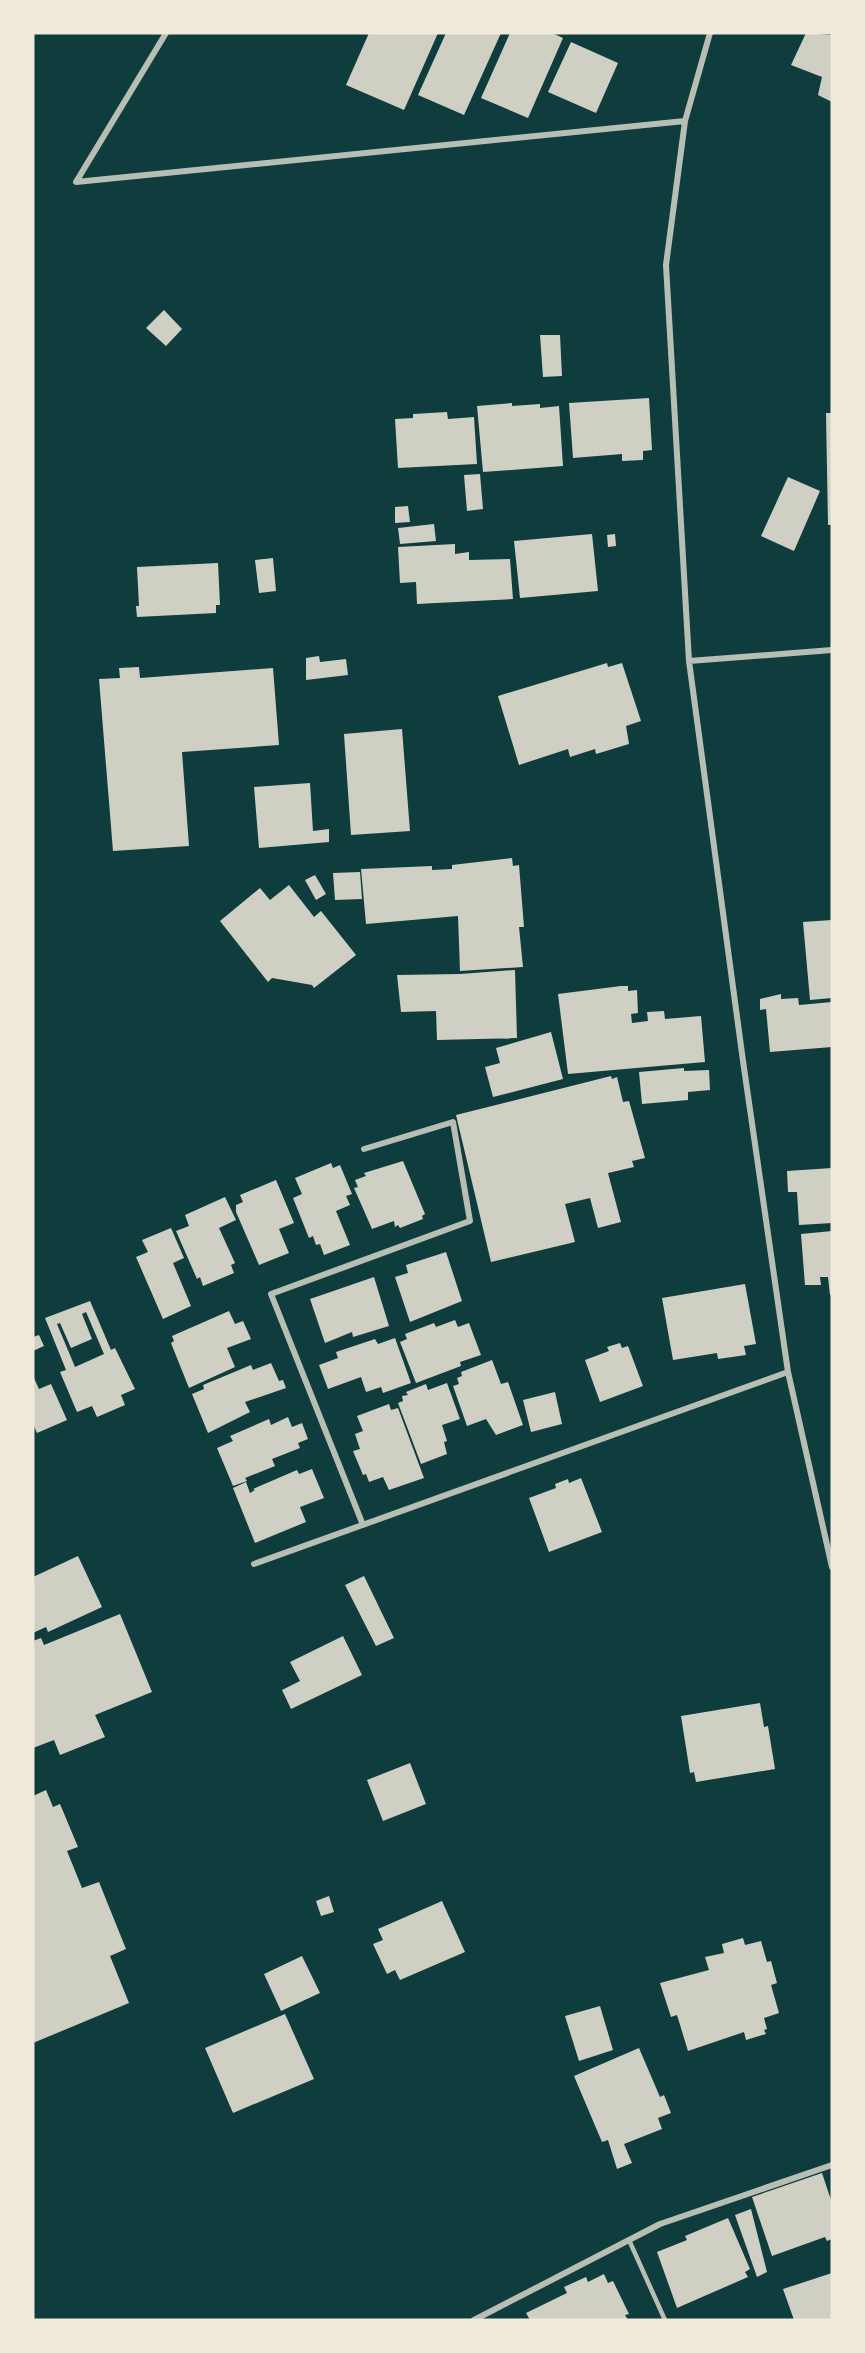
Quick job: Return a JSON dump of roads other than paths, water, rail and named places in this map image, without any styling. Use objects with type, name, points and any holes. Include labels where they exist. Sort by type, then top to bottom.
[{"type":"street","points":[[166,33],[76,182],[685,121]]},
{"type":"street","points":[[710,33],[685,121],[666,265],[689,661],[788,1372],[832,1567]]},
{"type":"street","points":[[689,661],[832,650]]},
{"type":"street","points":[[363,1525],[271,1294],[470,1221],[453,1122],[364,1149]]},
{"type":"street","points":[[254,1564],[788,1372]]},
{"type":"street","points":[[474,2320],[660,2224],[832,2165]]},
{"type":"lane","points":[[629,2240],[665,2320]]}]
